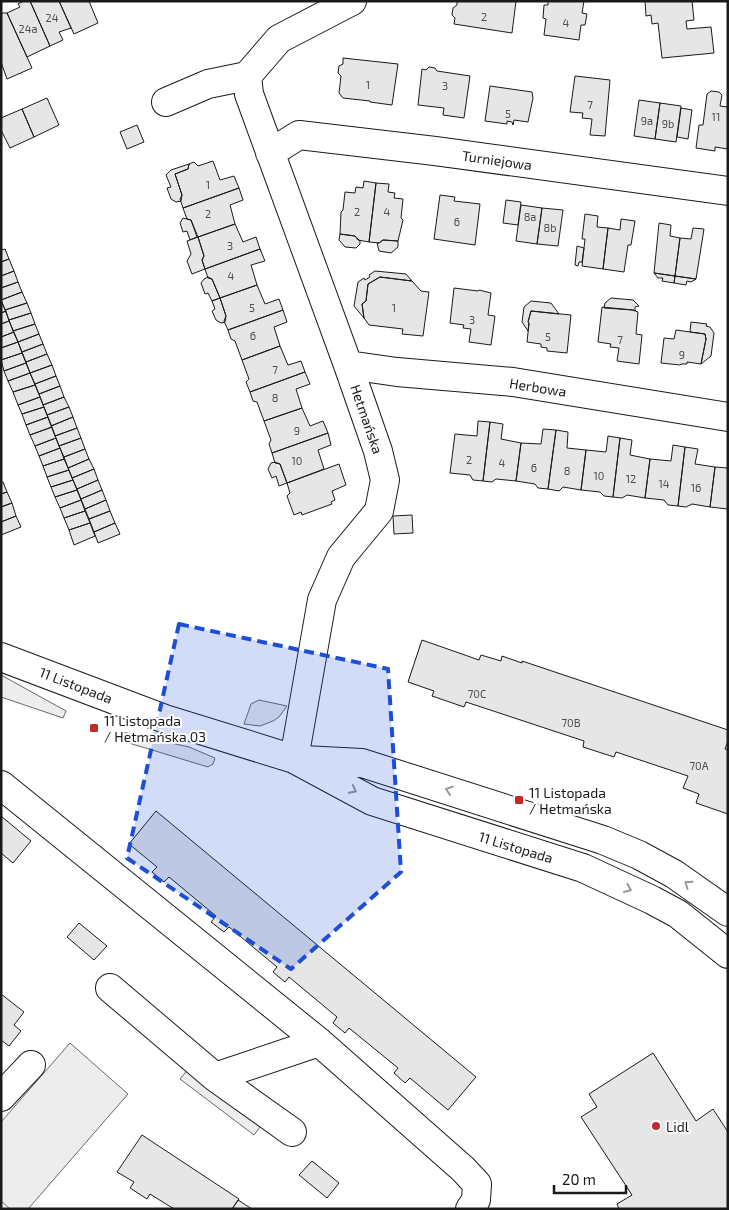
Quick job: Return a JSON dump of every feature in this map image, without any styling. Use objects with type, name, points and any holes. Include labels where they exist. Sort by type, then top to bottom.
[{"type":"street","points":[[166,102],[208,84],[247,76],[279,39],[352,1]]},
{"type":"street","name":"Hetmańska","points":[[247,76],[249,94],[348,365],[378,451],[385,480],[379,511],[341,557],[322,600],[294,759]]},
{"type":"street","name":"Turniejowa","points":[[270,153],[299,135],[435,151],[728,191]]},
{"type":"street","name":"Herbowa","points":[[348,365],[397,372],[513,382],[728,417]]},
{"type":"street","name":"11 Listopada","points":[[1,657],[165,719],[294,759],[372,801],[583,868],[678,914],[728,954]]},
{"type":"street","name":"11 Listopada","points":[[294,759],[362,763],[603,840],[639,854],[674,874],[728,912]]},
{"type":"street","points":[[1,785],[319,1042],[463,1169],[478,1184],[476,1200],[470,1209]]},
{"type":"street","points":[[110,988],[215,1077],[292,1132]]},
{"type":"street","points":[[215,1077],[319,1042]]},
{"type":"street","points":[[1,1097],[31,1065]]},
{"type":"highlighted area","points":[[179,624],[388,669],[401,872],[291,969],[127,858]]},
{"type":"shaded area","points":[[1,675],[66,711],[63,718],[1,697]]},
{"type":"shaded area","points":[[259,700],[287,706],[279,717],[273,721],[260,726],[244,724],[251,704]]},
{"type":"shaded area","points":[[122,732],[189,747],[215,758],[213,764],[208,767],[119,740]]},
{"type":"shaded area","points":[[70,1043],[128,1094],[28,1209],[10,1209],[1,1201],[1,1122]]},
{"type":"shaded area","points":[[190,1067],[263,1123],[254,1135],[180,1079]]},
{"type":"building","points":[[30,1],[50,46],[27,57],[7,13],[20,7],[18,4]]},
{"type":"building","points":[[30,1],[59,1],[71,28],[59,32],[63,40],[50,46]]},
{"type":"building","points":[[59,1],[89,1],[98,23],[74,34]]},
{"type":"building","points":[[457,1],[516,1],[512,33],[454,24],[455,18],[452,15]]},
{"type":"building","points":[[548,1],[584,1],[582,13],[587,14],[585,25],[581,25],[579,40],[544,35],[546,19],[543,18],[544,5],[548,5]]},
{"type":"building","points":[[645,1],[692,1],[694,20],[686,21],[687,29],[711,27],[714,53],[662,58],[658,23],[652,24],[651,15],[646,16]]},
{"type":"building","points":[[1,13],[7,13],[32,68],[7,79],[1,62]]},
{"type":"building","points":[[343,58],[398,64],[392,105],[343,98],[339,93],[341,76],[338,73],[339,66],[343,64]]},
{"type":"building","points":[[429,67],[435,68],[437,71],[470,76],[464,118],[443,115],[444,108],[418,105],[422,69],[426,70]]},
{"type":"building","points":[[575,76],[610,80],[605,136],[590,135],[592,119],[582,118],[583,113],[570,112]]},
{"type":"building","points":[[490,86],[532,92],[533,98],[528,122],[514,120],[513,125],[512,122],[507,121],[507,124],[485,121]]},
{"type":"building","points":[[711,91],[719,92],[722,95],[720,106],[728,107],[728,149],[715,147],[715,151],[696,148],[699,125],[703,125],[707,94]]},
{"type":"building","points":[[47,98],[59,125],[34,137],[22,109]]},
{"type":"building","points":[[639,100],[660,103],[655,139],[634,136]]},
{"type":"building","points":[[660,103],[681,106],[676,142],[655,139]]},
{"type":"building","points":[[681,108],[692,110],[688,139],[677,137]]},
{"type":"building","points":[[22,109],[34,137],[10,148],[1,130],[1,118]]},
{"type":"building","points":[[137,125],[144,142],[127,149],[120,132]]},
{"type":"building","points":[[213,161],[220,180],[234,176],[239,188],[183,208],[180,199],[182,195],[175,174],[188,169],[189,164],[194,162],[198,166]]},
{"type":"building","points":[[189,164],[188,169],[175,174],[182,195],[181,201],[176,202],[171,199],[167,188],[171,187],[166,175],[171,170]]},
{"type":"building","points":[[364,181],[376,183],[369,242],[358,240],[355,236],[340,234],[341,212],[343,210],[345,192],[355,193],[356,187],[363,188]]},
{"type":"building","points":[[376,183],[389,184],[388,192],[395,193],[394,198],[403,199],[401,218],[403,220],[398,241],[383,240],[379,243],[369,242]]},
{"type":"building","points":[[239,188],[243,200],[230,205],[235,224],[198,237],[191,220],[187,219],[183,208]]},
{"type":"building","points":[[440,195],[455,197],[454,201],[480,204],[475,245],[434,239]]},
{"type":"building","points":[[506,200],[521,202],[518,225],[503,223]]},
{"type":"building","points":[[521,205],[542,208],[537,244],[516,241]]},
{"type":"building","points":[[542,208],[563,210],[558,246],[537,244]]},
{"type":"building","points":[[585,214],[598,216],[597,227],[608,228],[603,269],[582,266],[585,239],[582,239]]},
{"type":"building","points":[[183,218],[191,220],[197,237],[190,240],[187,231],[183,232],[180,223]]},
{"type":"building","points":[[621,219],[635,221],[631,245],[628,245],[624,272],[603,269],[608,228],[620,230]]},
{"type":"building","points":[[659,223],[671,225],[670,236],[680,238],[675,276],[654,273]]},
{"type":"building","points":[[235,224],[243,242],[256,237],[260,249],[205,269],[202,260],[204,256],[198,237]]},
{"type":"building","points":[[693,228],[704,229],[696,279],[675,276],[680,238],[691,239]]},
{"type":"building","points":[[340,234],[355,236],[360,241],[360,244],[356,248],[345,247],[339,240]]},
{"type":"building","points":[[198,237],[204,256],[202,260],[205,269],[192,274],[187,261],[191,254],[187,241]]},
{"type":"building","points":[[383,240],[398,241],[398,247],[391,253],[379,251],[377,243]]},
{"type":"building","points":[[577,246],[584,248],[582,262],[579,262],[578,266],[575,265]]},
{"type":"building","points":[[5,249],[9,259],[1,262],[1,250]]},
{"type":"building","points":[[260,249],[265,261],[251,265],[257,285],[220,298],[212,279],[208,278],[205,269]]},
{"type":"building","points":[[9,259],[14,271],[1,276],[1,262]]},
{"type":"building","points":[[14,271],[18,282],[1,288],[1,276]]},
{"type":"building","points":[[375,271],[406,274],[412,281],[380,277],[368,284],[366,301],[362,304],[364,318],[354,306],[358,282],[370,277],[369,275]]},
{"type":"building","points":[[654,273],[675,276],[674,283],[662,281],[663,278],[658,278]]},
{"type":"building","points":[[675,276],[696,279],[691,282],[687,281],[686,285],[674,283]]},
{"type":"building","points":[[208,277],[212,279],[220,298],[212,301],[208,293],[205,294],[201,283]]},
{"type":"building","points":[[380,277],[412,281],[421,291],[429,292],[423,336],[402,334],[403,329],[369,325],[364,318],[362,304],[366,301],[368,284]]},
{"type":"building","points":[[18,282],[22,292],[1,300],[1,288]]},
{"type":"building","points":[[257,285],[265,304],[279,299],[283,310],[228,330],[224,321],[226,316],[220,298]]},
{"type":"building","points":[[454,288],[491,293],[488,315],[495,316],[491,345],[469,342],[471,329],[463,328],[464,325],[450,323]]},
{"type":"building","points":[[22,292],[27,303],[5,310],[1,300]]},
{"type":"building","points":[[220,298],[226,316],[225,322],[221,323],[216,320],[212,311],[215,309],[212,301]]},
{"type":"building","points":[[611,298],[633,300],[639,306],[635,307],[635,311],[604,308],[605,303]]},
{"type":"building","points":[[1,301],[6,311],[1,313]]},
{"type":"building","points":[[531,301],[551,303],[559,314],[531,311],[528,331],[522,322],[524,307]]},
{"type":"building","points":[[27,303],[31,313],[9,320],[5,310]]},
{"type":"building","points":[[602,307],[638,312],[636,334],[642,335],[639,364],[617,361],[619,348],[610,347],[611,344],[598,342]]},
{"type":"building","points":[[283,310],[287,322],[274,327],[280,346],[242,360],[235,341],[231,339],[228,330]]},
{"type":"building","points":[[6,311],[9,321],[1,324],[1,313]]},
{"type":"building","points":[[531,311],[571,315],[567,353],[547,351],[547,348],[541,347],[541,344],[527,342],[528,322]]},
{"type":"building","points":[[31,313],[35,324],[13,331],[9,320]]},
{"type":"building","points":[[9,321],[14,332],[1,337],[1,324]]},
{"type":"building","points":[[691,322],[707,324],[706,326],[710,327],[714,333],[711,356],[701,364],[706,339],[705,334],[690,332]]},
{"type":"building","points":[[35,324],[39,334],[18,342],[13,331]]},
{"type":"building","points":[[676,330],[705,334],[706,339],[701,364],[687,362],[687,364],[680,365],[661,363],[664,338],[674,339]]},
{"type":"building","points":[[14,332],[18,342],[1,348],[1,337]]},
{"type":"building","points":[[39,334],[43,344],[22,352],[18,342]]},
{"type":"building","points":[[18,342],[22,353],[1,360],[1,348]]},
{"type":"building","points":[[43,344],[47,354],[26,362],[22,352]]},
{"type":"building","points":[[280,346],[288,365],[301,361],[305,372],[250,392],[246,382],[249,379],[242,360]]},
{"type":"building","points":[[22,353],[26,363],[4,371],[1,360]]},
{"type":"building","points":[[47,354],[52,365],[30,373],[26,362]]},
{"type":"building","points":[[26,363],[30,373],[8,381],[4,371]]},
{"type":"building","points":[[52,365],[56,376],[35,384],[30,373]]},
{"type":"building","points":[[305,372],[310,384],[296,389],[302,408],[264,421],[257,402],[253,401],[250,392]]},
{"type":"building","points":[[30,373],[35,385],[13,392],[8,381]]},
{"type":"building","points":[[56,376],[60,386],[39,394],[35,384]]},
{"type":"building","points":[[35,385],[40,397],[18,405],[13,392]]},
{"type":"building","points":[[60,386],[64,397],[43,405],[39,394]]},
{"type":"building","points":[[40,397],[44,407],[22,414],[18,405]]},
{"type":"building","points":[[64,397],[69,407],[47,415],[43,405]]},
{"type":"building","points":[[44,407],[48,417],[26,425],[22,414]]},
{"type":"building","points":[[69,407],[73,417],[51,426],[47,415]]},
{"type":"building","points":[[302,408],[310,426],[323,421],[328,433],[272,453],[269,444],[271,440],[264,421]]},
{"type":"building","points":[[48,417],[52,427],[30,435],[26,425]]},
{"type":"building","points":[[73,417],[77,428],[55,436],[51,426]]},
{"type":"building","points":[[478,421],[490,422],[483,481],[473,480],[470,475],[450,473],[455,434],[477,436]]},
{"type":"building","points":[[490,422],[503,424],[501,439],[521,443],[516,481],[496,479],[492,482],[483,481]]},
{"type":"building","points":[[52,427],[56,438],[35,446],[30,435]]},
{"type":"building","points":[[77,428],[81,438],[59,446],[55,436]]},
{"type":"building","points":[[543,429],[556,430],[548,489],[538,488],[535,484],[516,481],[521,443],[541,444]]},
{"type":"building","points":[[556,430],[568,432],[567,448],[586,450],[581,490],[563,487],[559,491],[548,489]]},
{"type":"building","points":[[328,433],[331,445],[318,450],[324,469],[287,483],[280,464],[275,463],[272,453]]},
{"type":"building","points":[[608,436],[620,438],[613,497],[604,496],[600,492],[581,490],[586,450],[606,452]]},
{"type":"building","points":[[56,438],[60,448],[39,456],[35,446]]},
{"type":"building","points":[[81,438],[85,449],[64,457],[59,446]]},
{"type":"building","points":[[620,438],[632,440],[630,455],[650,459],[645,498],[627,495],[622,498],[613,497]]},
{"type":"building","points":[[673,445],[685,447],[678,506],[668,505],[664,500],[645,498],[650,459],[671,461]]},
{"type":"building","points":[[685,447],[698,449],[695,464],[715,467],[710,507],[692,504],[686,507],[678,506]]},
{"type":"building","points":[[60,448],[64,459],[43,466],[39,456]]},
{"type":"building","points":[[85,449],[89,459],[68,468],[64,457]]},
{"type":"building","points":[[64,459],[69,470],[47,477],[43,466]]},
{"type":"building","points":[[89,459],[94,469],[72,478],[68,468]]},
{"type":"building","points":[[271,463],[280,464],[287,483],[279,486],[276,476],[272,478],[268,469]]},
{"type":"building","points":[[339,464],[346,485],[332,491],[335,500],[331,502],[332,504],[302,515],[301,512],[294,515],[287,496],[290,493],[287,483]]},
{"type":"building","points":[[715,467],[728,468],[728,509],[710,507]]},
{"type":"building","points":[[94,469],[98,480],[77,489],[72,478]]},
{"type":"building","points":[[69,470],[73,480],[51,487],[47,477]]},
{"type":"building","points":[[73,480],[77,490],[55,497],[51,487]]},
{"type":"building","points":[[98,480],[102,490],[81,499],[77,489]]},
{"type":"building","points":[[1,482],[3,482],[7,492],[1,494]]},
{"type":"building","points":[[77,490],[81,500],[60,508],[55,497]]},
{"type":"building","points":[[102,490],[106,500],[85,509],[81,499]]},
{"type":"building","points":[[7,492],[12,503],[1,507],[1,494]]},
{"type":"building","points":[[81,500],[85,511],[64,518],[60,508]]},
{"type":"building","points":[[106,500],[110,511],[89,519],[85,509]]},
{"type":"building","points":[[12,503],[16,516],[1,522],[1,507]]},
{"type":"building","points":[[85,511],[90,523],[69,530],[64,518]]},
{"type":"building","points":[[110,511],[115,523],[94,532],[89,519]]},
{"type":"building","points":[[412,515],[413,533],[394,534],[393,516]]},
{"type":"building","points":[[16,516],[21,527],[1,535],[1,522]]},
{"type":"building","points":[[90,523],[95,536],[74,545],[69,530]]},
{"type":"building","points":[[115,523],[120,534],[98,543],[94,532]]},
{"type":"building","points":[[422,640],[479,660],[481,655],[501,661],[502,656],[522,663],[522,661],[728,730],[728,741],[725,749],[728,750],[728,814],[696,803],[699,794],[683,788],[688,776],[616,752],[614,757],[583,747],[584,741],[466,702],[464,707],[432,696],[434,691],[408,682]]},
{"type":"building","points":[[156,811],[476,1077],[448,1110],[410,1078],[405,1083],[394,1073],[398,1068],[349,1028],[345,1033],[333,1023],[337,1017],[289,977],[285,982],[273,972],[277,967],[229,927],[224,932],[211,922],[216,916],[169,877],[164,882],[152,872],[157,867],[129,844]]},
{"type":"building","points":[[1,816],[31,841],[13,863],[1,853]]},
{"type":"building","points":[[79,923],[107,946],[94,960],[67,937]]},
{"type":"building","points":[[1,994],[24,1012],[14,1025],[21,1031],[9,1046],[1,1040]]},
{"type":"building","name":"Lidl","points":[[653,1053],[696,1121],[713,1109],[728,1132],[728,1209],[619,1209],[617,1204],[632,1195],[581,1117],[597,1107],[589,1094]]},
{"type":"building","points":[[142,1135],[239,1199],[232,1209],[174,1209],[150,1194],[147,1199],[130,1188],[134,1182],[117,1172]]},
{"type":"building","points":[[312,1161],[339,1183],[327,1198],[299,1175]]},
{"type":"building","points":[[238,1200],[252,1209],[232,1209]]},
{"type":"place","name":"11 Listopada / Hetmańska 03","points":[[94,728]]},
{"type":"place","name":"11 Listopada / Hetmańska","points":[[519,800]]},
{"type":"place","name":"Lidl","points":[[656,1126]]}]
